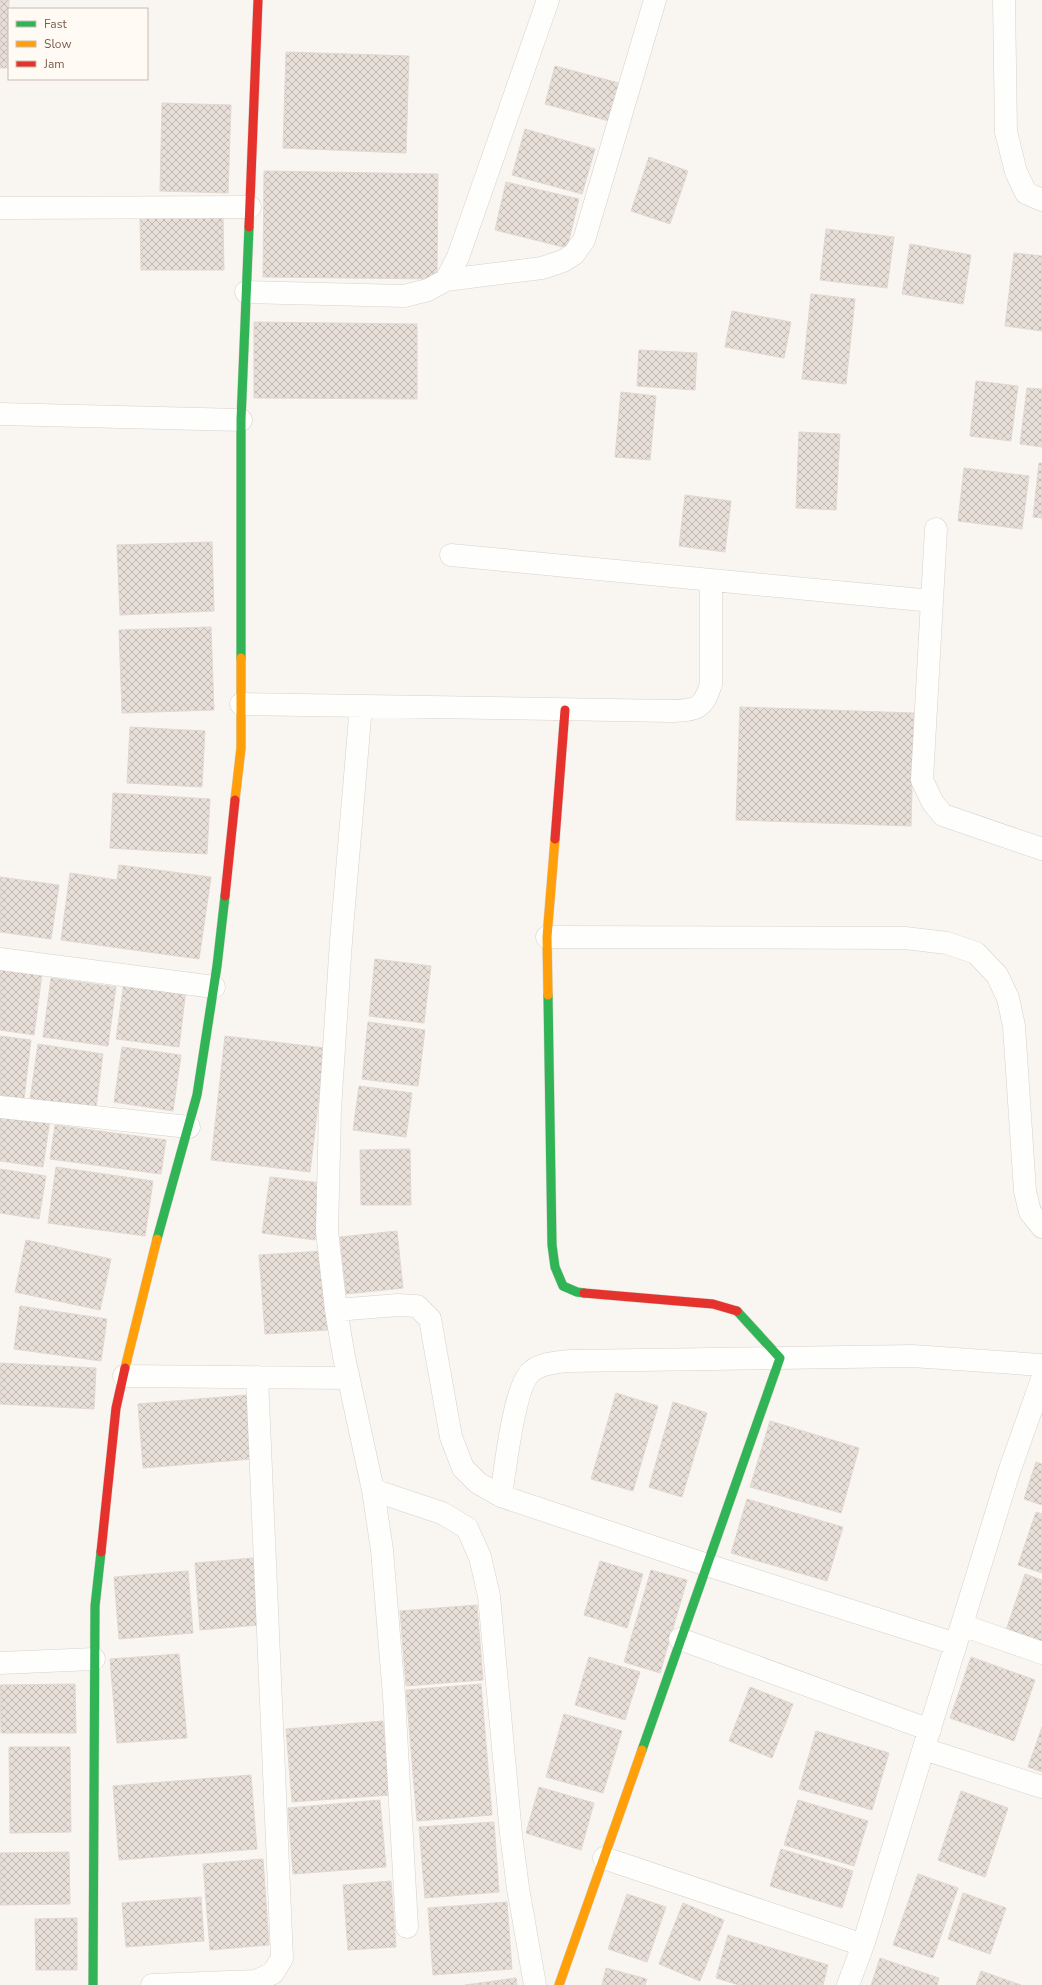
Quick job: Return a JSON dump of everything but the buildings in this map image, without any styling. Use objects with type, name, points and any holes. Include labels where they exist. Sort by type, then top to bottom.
[{"type":"street","points":[[93,1985],[94,1659],[96,1598],[116,1408],[147,1277],[198,1095],[214,987],[241,748],[241,420],[258,0]]},
{"type":"street","points":[[446,280],[458,257],[548,0]]},
{"type":"street","points":[[246,292],[404,296],[428,290],[446,280],[542,268],[563,261],[574,254],[584,240],[655,0]]},
{"type":"street","points":[[1004,0],[1006,132],[1016,172],[1026,193],[1042,200]]},
{"type":"street","points":[[0,208],[250,207]]},
{"type":"street","points":[[0,414],[241,420]]},
{"type":"street","points":[[936,529],[922,780],[932,803],[943,815],[1042,849]]},
{"type":"street","points":[[451,555],[932,600]]},
{"type":"street","points":[[241,704],[565,710],[693,710],[706,699],[711,684],[711,580]]},
{"type":"street","points":[[361,706],[341,942],[330,1109],[327,1231],[336,1310],[348,1378],[373,1490],[382,1550],[394,1696],[407,1927]]},
{"type":"street","points":[[565,710],[547,937],[552,1245],[555,1267],[563,1286],[577,1292],[713,1304],[736,1310],[780,1358]]},
{"type":"street","points":[[547,937],[905,938],[947,943],[976,953],[997,975],[1008,998],[1014,1026],[1025,1191],[1030,1212],[1042,1228]]},
{"type":"street","points":[[0,959],[214,987]]},
{"type":"street","points":[[0,1108],[189,1127]]},
{"type":"street","points":[[336,1310],[398,1305],[417,1306],[430,1319],[453,1443],[463,1468],[478,1483],[501,1496],[707,1564],[959,1634],[1042,1653]]},
{"type":"street","points":[[501,1496],[519,1393],[531,1371],[549,1364],[570,1361],[912,1356],[1042,1365]]},
{"type":"street","points":[[559,1985],[780,1358]]},
{"type":"street","points":[[124,1376],[348,1378]]},
{"type":"street","points":[[152,1985],[256,1981],[273,1973],[282,1958],[257,1377]]},
{"type":"street","points":[[848,1985],[863,1945],[1009,1472],[1042,1379]]},
{"type":"street","points":[[373,1490],[442,1513],[467,1528],[480,1557],[489,1596],[511,1834],[518,1888],[536,1985]]},
{"type":"street","points":[[680,1639],[1042,1787]]},
{"type":"street","points":[[0,1663],[94,1659]]},
{"type":"street","points":[[604,1858],[863,1945]]},
{"type":"traffic: fast","points":[[241,658],[241,420],[249,227]]},
{"type":"traffic: fast","points":[[157,1239],[197,1095],[217,966],[225,896]]},
{"type":"traffic: fast","points":[[548,995],[552,1245],[555,1267],[563,1286],[577,1292],[584,1293]]},
{"type":"traffic: fast","points":[[642,1750],[780,1358],[737,1311]]},
{"type":"traffic: fast","points":[[93,1985],[95,1606],[101,1552]]},
{"type":"traffic: slow","points":[[235,800],[241,748],[241,658]]},
{"type":"traffic: slow","points":[[548,995],[547,937],[555,839]]},
{"type":"traffic: slow","points":[[125,1368],[157,1239]]},
{"type":"traffic: slow","points":[[559,1985],[642,1750]]},
{"type":"traffic: jam","points":[[249,227],[258,0]]},
{"type":"traffic: jam","points":[[555,839],[565,710]]},
{"type":"traffic: jam","points":[[225,896],[235,800]]},
{"type":"traffic: jam","points":[[584,1293],[713,1304],[737,1311]]},
{"type":"traffic: jam","points":[[101,1552],[116,1408],[125,1368]]}]
